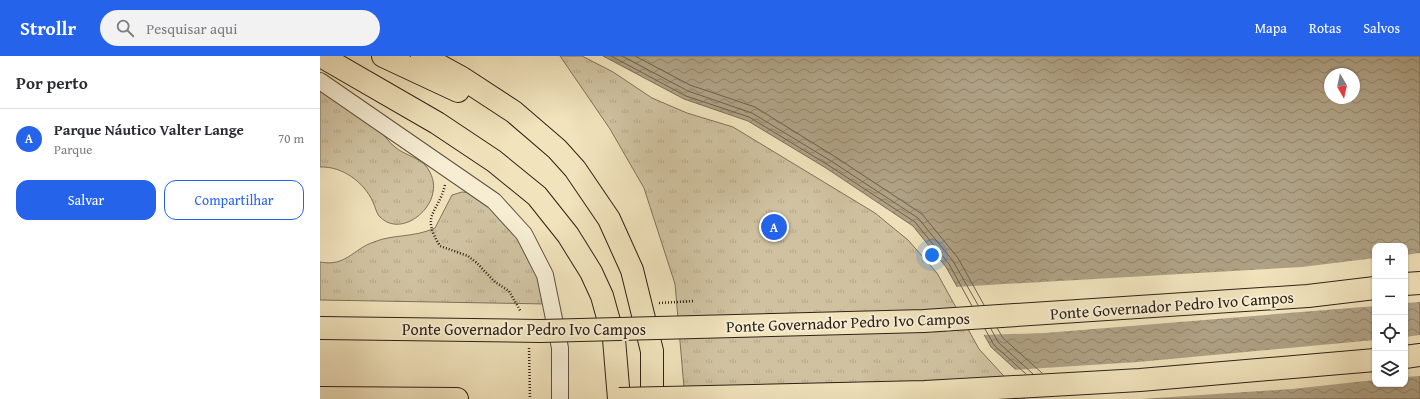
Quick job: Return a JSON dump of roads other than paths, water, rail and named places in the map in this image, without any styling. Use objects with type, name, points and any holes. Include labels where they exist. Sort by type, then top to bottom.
[{"type":"highway","points":[[321,56],[437,123],[494,161],[537,196],[568,234],[591,272],[602,296],[614,339],[619,399],[933,392],[1140,380],[1372,360]]},
{"type":"highway","points":[[383,56],[463,94],[558,149]]},
{"type":"highway","points":[[422,56],[462,78],[514,112],[558,149],[575,169],[609,219],[632,270],[652,351],[652,399]]},
{"type":"highway","points":[[1408,284],[1420,283]]},
{"type":"highway","name":"Ponte Governador Pedro Ivo Campos","points":[[320,328],[541,331],[924,321],[1308,296],[1372,288]]},
{"type":"highway","points":[[1408,357],[1420,355]]},
{"type":"highway","points":[[320,398],[457,399]]},
{"type":"lane","points":[[320,81],[494,201],[524,234],[546,275],[560,348],[560,399]]},
{"type":"water","points":[[603,56],[1420,56],[1420,399],[1048,399],[991,347],[946,267],[913,226],[826,168],[748,121],[684,99]]},
{"type":"place","name":"Parque Náutico Valter Lange","points":[[774,227]]}]
